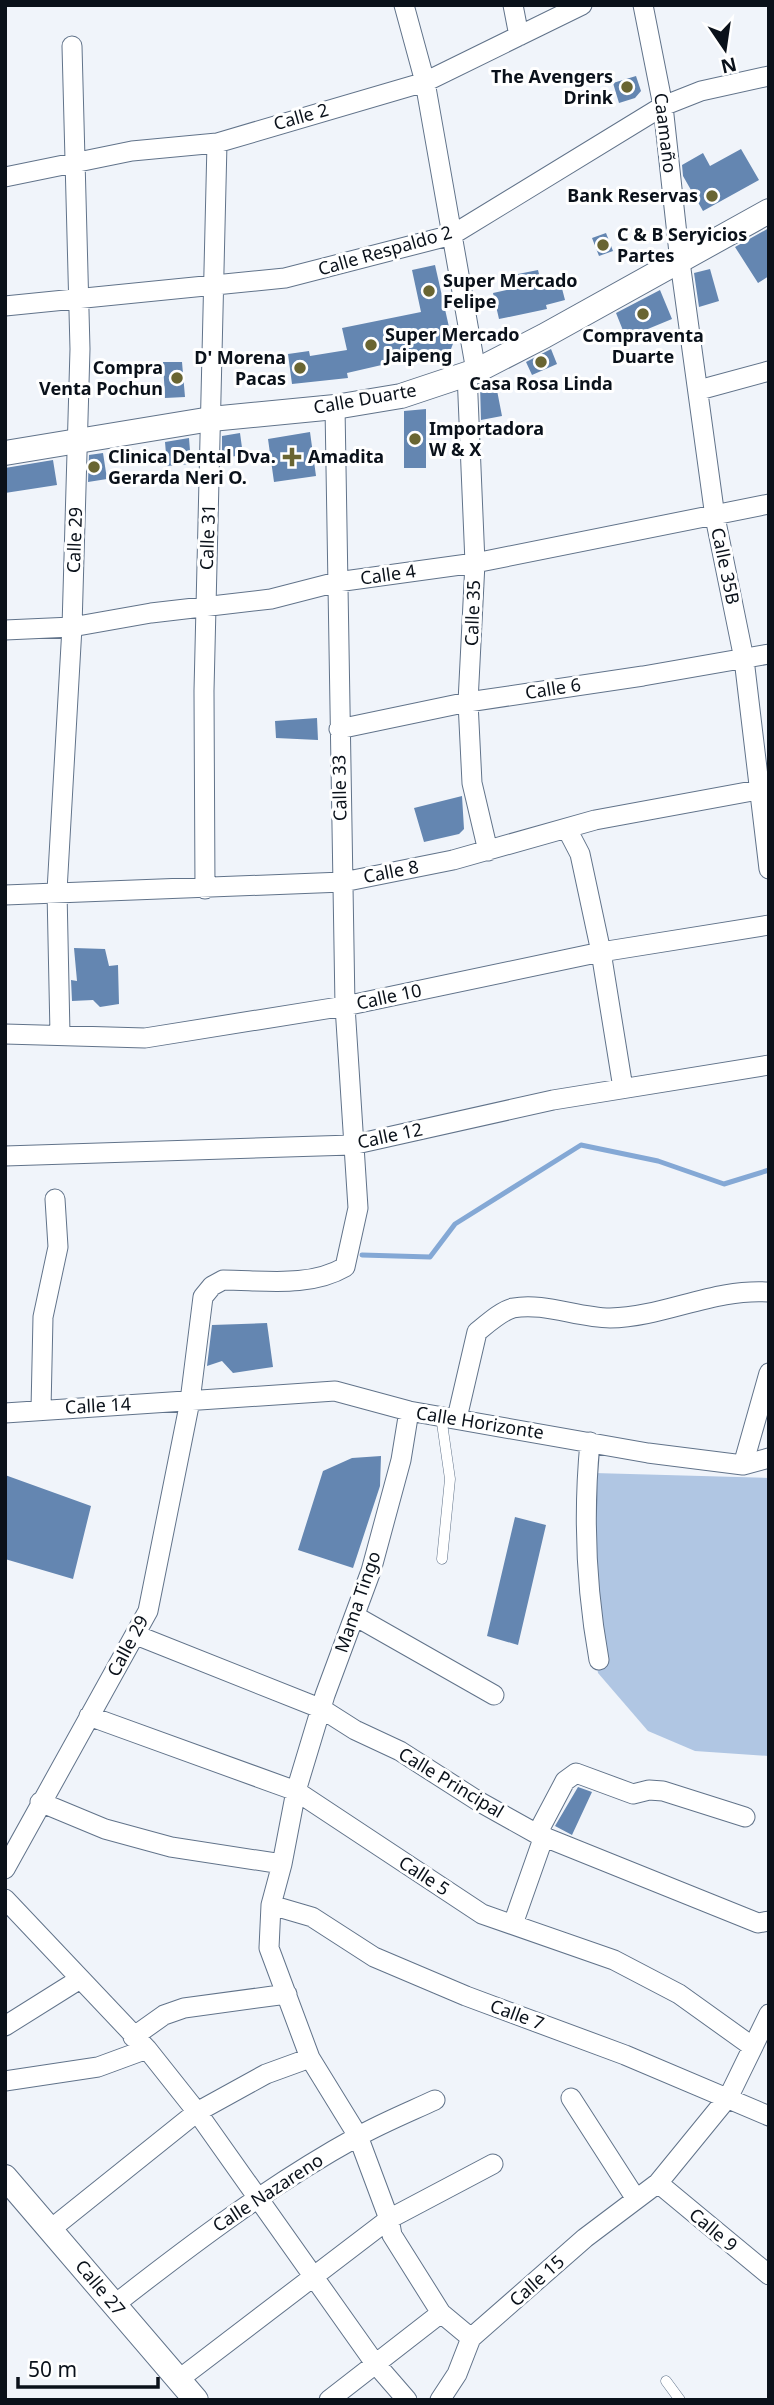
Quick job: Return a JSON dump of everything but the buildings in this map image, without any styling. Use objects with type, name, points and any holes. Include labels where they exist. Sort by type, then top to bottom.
[{"type":"street","name":"Calle 35","points":[[404,5],[425,82],[452,235],[471,372],[475,563],[468,702],[472,783],[488,851]]},
{"type":"street","points":[[513,5],[519,36]]},
{"type":"street","name":"Calle 2","points":[[5,177],[132,150],[217,143],[425,82],[582,5]]},
{"type":"street","name":"Caamaño","points":[[643,5],[663,106],[680,262]]},
{"type":"street","name":"Calle 29","points":[[60,1034],[57,891],[72,627],[80,299],[72,46]]},
{"type":"street","name":"Calle Respaldo 2","points":[[5,306],[285,278],[452,235],[663,106],[701,91],[769,76]]},
{"type":"street","name":"Calle 31","points":[[205,889],[206,606],[217,143]]},
{"type":"street","name":"Calle Duarte","points":[[5,453],[211,419],[335,407],[401,396],[471,372],[680,262],[769,211]]},
{"type":"street","name":"Calle 35B","points":[[680,262],[715,517],[744,659],[765,788],[769,869]]},
{"type":"street","points":[[699,390],[769,371]]},
{"type":"street","name":"Calle 33","points":[[335,407],[345,1006],[352,1145],[356,1168]]},
{"type":"street","name":"Calle 4","points":[[5,630],[72,627],[206,606],[271,599],[337,582],[475,563],[715,517],[769,504]]},
{"type":"street","name":"Calle 6","points":[[339,729],[468,702],[769,654]]},
{"type":"street","name":"Calle 8","points":[[5,895],[343,882],[488,851],[596,820],[765,788]]},
{"type":"street","points":[[567,829],[580,854],[601,952],[623,1088]]},
{"type":"street","name":"Calle 10","points":[[5,1034],[145,1038],[345,1006],[601,952],[769,925]]},
{"type":"street","name":"Calle 12","points":[[5,1156],[352,1145],[553,1100],[769,1065]]},
{"type":"street","name":"Calle 29","points":[[5,1869],[148,1611],[190,1401],[203,1297],[212,1286],[223,1280],[305,1280],[329,1276],[345,1267],[358,1208],[356,1168]]},
{"type":"street","points":[[41,1409],[43,1317],[58,1247],[55,1199]]},
{"type":"street","points":[[449,1416],[477,1332],[509,1309],[524,1306],[606,1318],[649,1316],[718,1296],[769,1292]]},
{"type":"street","points":[[743,1465],[769,1373]]},
{"type":"street","name":"Calle Horizonte","points":[[190,1401],[335,1391],[409,1411],[590,1442],[743,1465],[769,1458]]},
{"type":"street","name":"Calle 14","points":[[5,1413],[190,1401]]},
{"type":"street","name":"Mama Tingo","points":[[409,1411],[401,1460],[355,1616],[296,1791],[271,1905],[269,1948],[310,2058],[358,2136],[389,2219],[392,2235],[441,2313],[471,2338]]},
{"type":"street","points":[[590,1442],[584,1498],[590,1612],[598,1660]]},
{"type":"street","points":[[355,1616],[494,1695]]},
{"type":"street","name":"Calle Principal","points":[[136,1635],[322,1709],[355,1730],[400,1751],[478,1801],[541,1835],[758,1923],[769,1921]]},
{"type":"street","name":"Calle 5","points":[[89,1716],[296,1791],[482,1914],[614,1960],[679,1994],[753,2047]]},
{"type":"street","points":[[513,1924],[541,1835],[565,1782],[576,1773],[633,1794],[649,1790],[663,1791],[745,1817]]},
{"type":"street","points":[[40,1802],[105,1829],[172,1847],[282,1864]]},
{"type":"street","points":[[5,1899],[140,2043],[197,2112],[374,2362],[407,2400]]},
{"type":"street","name":"Calle 7","points":[[271,1905],[312,1917],[374,1957],[466,1996],[729,2096],[769,2116]]},
{"type":"street","points":[[5,2026],[80,1979]]},
{"type":"street","points":[[5,2081],[98,2067],[140,2043],[164,2015],[184,2008],[286,1994]]},
{"type":"street","name":"Calle 15","points":[[440,2400],[457,2374],[471,2338],[585,2238],[658,2183],[729,2096],[769,2014]]},
{"type":"street","points":[[51,2229],[197,2112],[266,2074],[310,2058]]},
{"type":"street","points":[[570,2098],[636,2199]]},
{"type":"street","name":"Calle Nazareno","points":[[114,2305],[203,2235],[257,2198],[358,2136],[435,2099]]},
{"type":"street","points":[[178,2380],[389,2219],[493,2164]]},
{"type":"street","name":"Calle 27","points":[[5,2177],[196,2400]]},
{"type":"street","name":"Calle 9","points":[[658,2183],[769,2275]]},
{"type":"street","points":[[329,2400],[374,2362],[441,2313]]},
{"type":"lane","points":[[442,1559],[450,1479],[449,1416]]},
{"type":"lane","points":[[666,2381],[680,2400]]},
{"type":"shaded area","points":[[594,1473],[769,1478],[769,1756],[695,1751],[648,1731],[598,1673],[589,1631]]},
{"type":"waterway","points":[[362,1255],[430,1257],[455,1224],[581,1145],[658,1161],[724,1184],[769,1170]]},
{"type":"place","name":"The Avengers Drink","points":[[627,87]]},
{"type":"place","name":"Bank Reservas","points":[[712,196]]},
{"type":"place","name":"C & B Seryicios Partes","points":[[603,245]]},
{"type":"place","name":"Super Mercado Felipe","points":[[429,291]]},
{"type":"place","name":"Compraventa Duarte","points":[[643,314]]},
{"type":"place","name":"Super Mercado Jaipeng","points":[[371,345]]},
{"type":"place","name":"Casa Rosa Linda","points":[[541,362]]},
{"type":"place","name":"D' Morena Pacas","points":[[300,368]]},
{"type":"place","name":"Compra Venta Pochun","points":[[177,378]]},
{"type":"place","name":"Importadora W & X","points":[[415,439]]},
{"type":"place","name":"Amadita","points":[[292,457]]},
{"type":"place","name":"Clinica Dental Dva. Gerarda Neri O.","points":[[94,467]]}]
